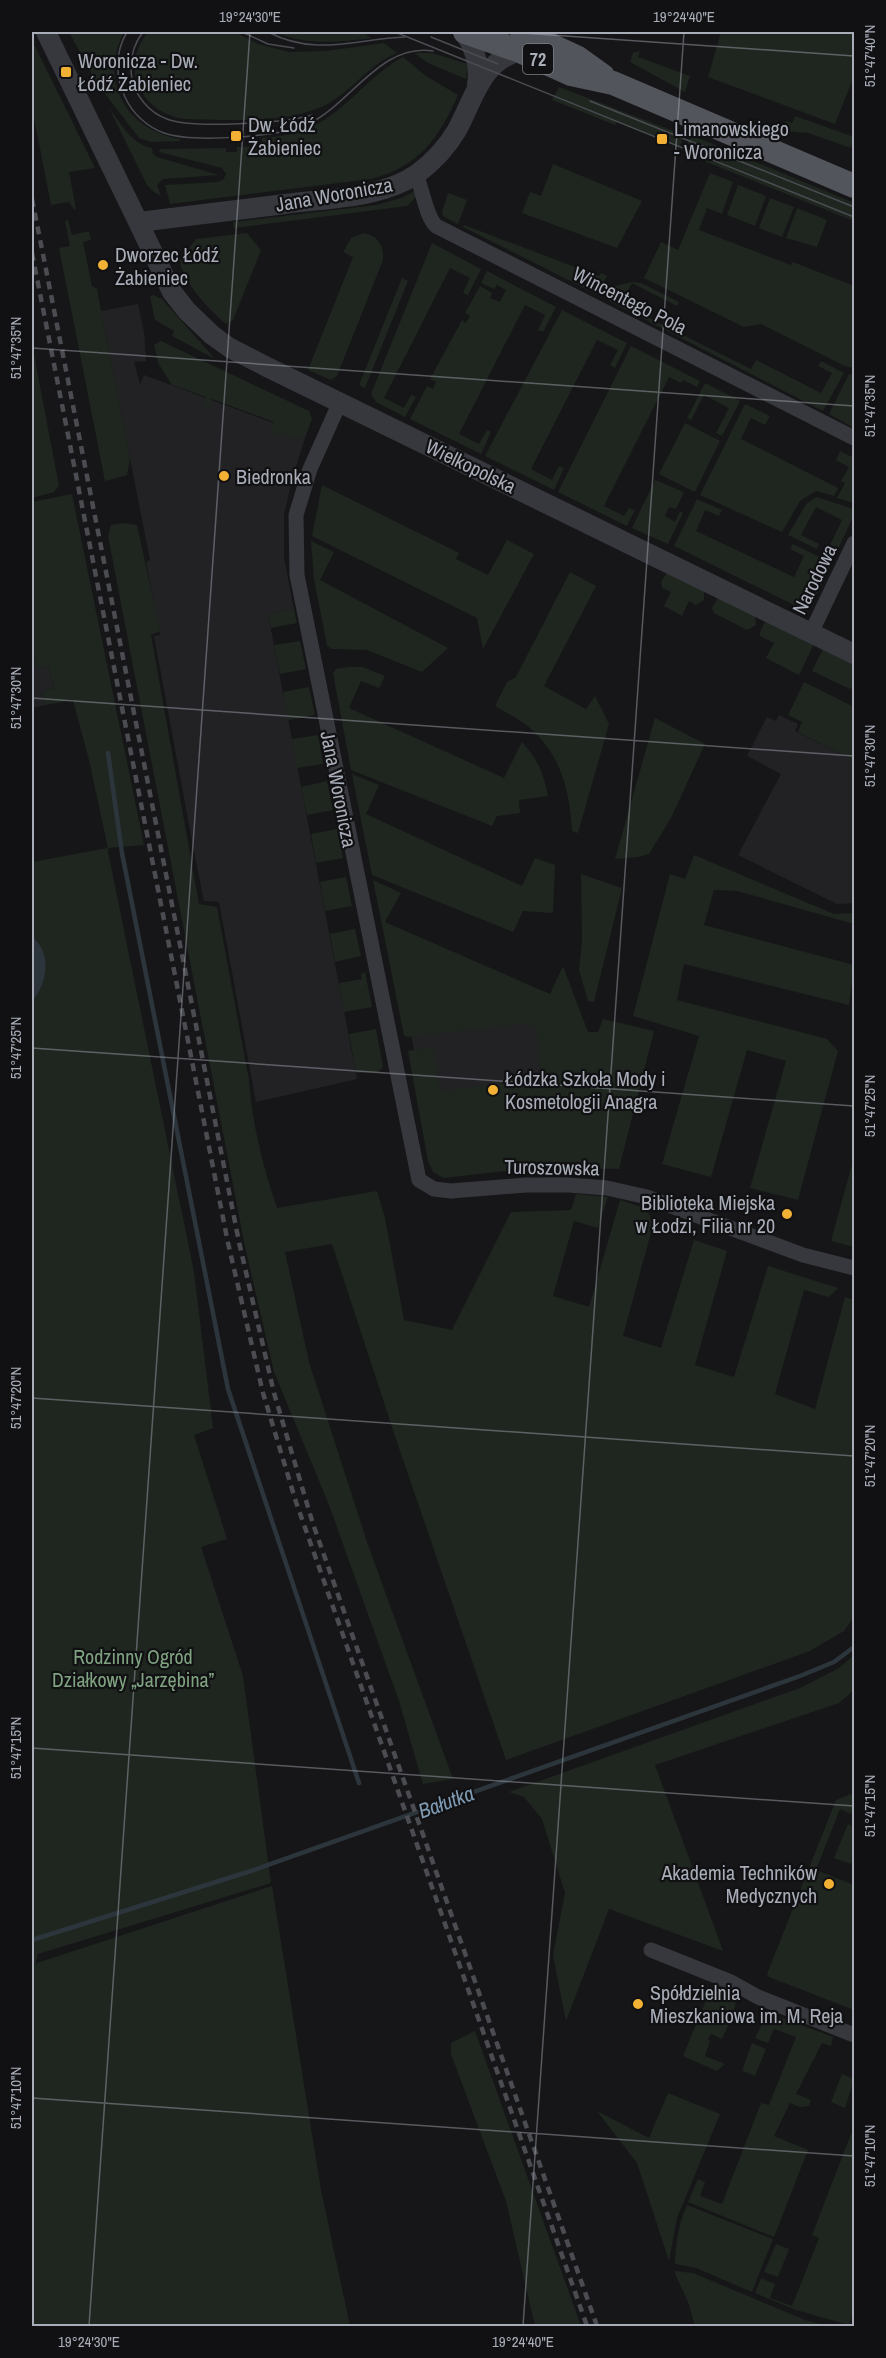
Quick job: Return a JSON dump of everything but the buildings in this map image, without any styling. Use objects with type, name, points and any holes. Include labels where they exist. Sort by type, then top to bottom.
[{"type":"main road","name":"72","points":[[464,32],[521,41],[571,74],[613,82],[855,186]]},
{"type":"street","name":"Wielkopolska","points":[[46,32],[168,285],[201,325],[218,340],[239,353],[855,654]]},
{"type":"street","points":[[464,32],[477,59],[477,84]]},
{"type":"street","points":[[477,84],[521,41]]},
{"type":"street","name":"Jana Woronicza","points":[[139,222],[364,193],[395,186],[416,175],[438,156],[451,140],[477,84]]},
{"type":"street","name":"Wincentego Pola","points":[[416,175],[429,215],[436,226],[855,438]]},
{"type":"street","name":"Jana Woronicza","points":[[340,402],[309,469],[296,515],[297,575],[419,1179]]},
{"type":"street","name":"Narodowa","points":[[811,633],[855,543]]},
{"type":"street","name":"Turoszowska","points":[[419,1179],[434,1189],[451,1191],[526,1185],[607,1188],[647,1197],[803,1256],[855,1268]]},
{"type":"street","points":[[651,1950],[731,1982],[758,1997],[855,2035]]},
{"type":"shaded area","points":[[138,304],[144,332],[146,361],[134,362],[140,384],[144,375],[306,435],[292,479],[284,515],[284,558],[294,609],[268,614],[357,1079],[256,1102],[219,902],[204,901],[195,857],[154,636],[160,635],[146,562],[150,560],[101,311]]},
{"type":"shaded area","points":[[32,645],[37,669],[49,666],[54,688],[42,691],[45,705],[32,708]]},
{"type":"shaded area","points":[[779,715],[798,724],[795,731],[854,760],[854,903],[837,904],[738,855],[781,774],[747,756],[767,717],[776,721]]},
{"type":"shaded area","points":[[32,937],[43,951],[46,968],[42,986],[32,1001]]},
{"type":"shaded area","name":"Łódzka Szkoła Mody i Kosmetologii Anagra","points":[[516,1017],[557,1029],[573,1152],[433,1152],[410,1029]]},
{"type":"green space","points":[[69,32],[124,32],[117,51],[114,69],[116,85],[122,101],[145,126],[161,134],[180,139],[180,141],[152,142],[139,138],[96,82]]},
{"type":"green space","points":[[148,32],[235,32],[258,44],[289,52],[326,51],[384,43],[397,53],[388,57],[334,100],[301,114],[261,119],[184,119],[156,108],[139,86],[135,74],[135,60],[139,46]]},
{"type":"green space","points":[[275,32],[360,32],[372,38],[335,42],[311,41]]},
{"type":"green space","points":[[721,32],[854,32],[854,76],[835,124],[708,77]]},
{"type":"green space","points":[[32,40],[95,168],[69,172],[76,209],[69,202],[51,205],[32,108]]},
{"type":"green space","points":[[640,51],[638,57],[690,76],[685,92],[630,62],[633,53]]},
{"type":"green space","points":[[414,53],[432,53],[468,64],[466,79],[428,63]]},
{"type":"green space","points":[[403,57],[426,76],[458,95],[435,137],[425,149],[402,167],[371,179],[170,204],[165,185],[217,182],[223,180],[226,174],[222,168],[159,152],[160,149],[226,148],[226,152],[237,152],[237,147],[262,147],[262,138],[294,133],[318,124],[343,106],[378,74]]},
{"type":"green space","points":[[559,87],[684,135],[678,151],[678,147],[552,100]]},
{"type":"green space","points":[[109,108],[132,138],[152,148],[153,154],[157,157],[219,175],[163,179],[157,185],[161,196],[154,192],[147,185]]},
{"type":"green space","points":[[795,116],[854,137],[851,148],[808,133],[782,131],[786,121],[792,123]]},
{"type":"green space","points":[[691,135],[854,203],[854,221],[684,153]]},
{"type":"green space","points":[[553,164],[642,201],[617,248],[522,213],[530,192],[541,196]]},
{"type":"green space","points":[[710,173],[733,182],[722,214],[707,208],[699,230],[791,265],[793,262],[854,286],[854,368],[845,366],[761,324],[744,327],[644,278],[661,242],[678,250]]},
{"type":"green space","points":[[738,185],[766,196],[755,226],[727,215]]},
{"type":"green space","points":[[417,190],[419,194],[407,206],[234,228],[233,222],[376,205],[401,198]]},
{"type":"green space","points":[[448,193],[467,200],[458,224],[443,216],[442,212]]},
{"type":"green space","points":[[770,198],[794,207],[782,237],[759,228]]},
{"type":"green space","points":[[797,208],[827,220],[817,247],[786,238]]},
{"type":"green space","points":[[68,220],[72,235],[89,231],[91,240],[83,242],[92,286],[97,289],[130,458],[127,475],[105,481],[59,248],[70,246],[65,221]]},
{"type":"green space","points":[[464,225],[599,276],[601,273],[607,276],[596,294],[463,227]]},
{"type":"green space","points":[[247,233],[261,250],[233,320],[226,324],[212,312],[191,285],[181,268],[180,260],[196,239]]},
{"type":"green space","points":[[364,233],[379,242],[383,250],[383,260],[337,376],[331,380],[308,370],[353,257],[343,252],[351,238]]},
{"type":"green space","points":[[432,243],[481,269],[468,295],[463,293],[470,278],[450,268],[384,398],[404,408],[411,395],[416,397],[405,417],[376,402],[371,394]]},
{"type":"green space","points":[[487,271],[556,307],[543,332],[538,330],[545,315],[525,305],[459,434],[479,444],[487,430],[491,432],[481,454],[410,419],[427,386],[433,389],[436,382],[430,379],[462,320],[466,323],[470,316],[465,313],[480,286],[492,293],[490,298],[500,302],[506,290],[497,285],[494,289],[481,283]]},
{"type":"green space","points":[[402,278],[408,281],[365,388],[359,385]]},
{"type":"green space","points":[[632,282],[641,283],[679,302],[677,306],[632,283],[621,304],[751,369],[756,360],[821,393],[832,373],[818,366],[821,361],[844,373],[823,411],[609,301],[615,286]]},
{"type":"green space","points":[[150,296],[162,299],[215,359],[172,336],[174,331],[155,320]]},
{"type":"green space","points":[[562,310],[627,343],[615,368],[610,365],[618,350],[597,340],[531,469],[552,480],[559,466],[564,468],[554,490],[485,456]]},
{"type":"green space","points":[[161,341],[309,411],[312,419],[306,435],[297,439],[283,433],[281,437],[271,433],[274,422],[212,399],[208,410],[203,408],[206,397],[172,385],[158,363],[154,345]]},
{"type":"green space","points":[[32,344],[59,486],[54,492],[32,498]]},
{"type":"green space","points":[[631,346],[700,381],[697,387],[683,380],[681,383],[669,377],[604,506],[624,516],[629,508],[635,510],[627,526],[558,492]]},
{"type":"green space","points":[[849,374],[854,375],[852,419],[854,428],[829,414]]},
{"type":"green space","points":[[705,383],[740,401],[722,436],[716,433],[729,408],[704,395],[691,420],[687,418]]},
{"type":"green space","points":[[745,404],[770,416],[765,425],[751,418],[741,439],[838,488],[834,496],[816,491],[800,501],[782,532],[700,495]]},
{"type":"green space","points":[[685,423],[720,441],[695,492],[659,474]]},
{"type":"green space","points":[[840,451],[854,458],[854,503],[837,498],[845,483],[841,481],[849,467],[836,460]]},
{"type":"green space","points":[[655,480],[684,492],[676,509],[669,507],[665,516],[675,522],[680,511],[683,513],[668,544],[632,528]]},
{"type":"green space","points":[[322,485],[459,553],[456,559],[488,575],[507,540],[534,554],[483,649],[477,618],[312,536]]},
{"type":"green space","points":[[72,494],[144,845],[108,848],[73,700],[45,705],[42,691],[54,688],[49,666],[37,669],[32,645],[32,502]]},
{"type":"green space","points":[[816,497],[854,509],[854,515],[838,549],[830,545],[842,520],[816,507],[801,535],[819,544],[817,549],[788,535],[806,504]]},
{"type":"green space","points":[[697,499],[722,510],[719,516],[705,510],[696,531],[794,577],[804,556],[790,549],[793,544],[832,563],[808,612],[674,546]]},
{"type":"green space","points":[[123,523],[137,525],[160,631],[151,635],[199,904],[217,907],[249,1080],[255,1129],[277,1208],[377,1191],[385,1218],[404,1320],[452,1330],[511,1212],[571,1210],[576,1194],[608,1197],[598,1228],[574,1221],[553,1296],[589,1307],[620,1200],[647,1209],[653,1225],[623,1336],[661,1348],[694,1240],[727,1251],[695,1365],[734,1377],[768,1266],[838,1288],[829,1297],[804,1290],[775,1394],[815,1409],[845,1297],[854,1300],[854,1617],[844,1631],[810,1651],[506,1760],[332,1244],[285,1252],[309,1362],[368,1545],[453,1779],[423,1784],[399,1701],[329,1505],[274,1372],[245,1247],[108,536],[111,525]]},
{"type":"green space","points":[[311,541],[334,552],[320,580],[448,648],[422,672],[367,650],[332,649],[327,646],[314,579]]},
{"type":"green space","points":[[570,572],[596,586],[544,686],[586,709],[595,696],[609,724],[578,833],[572,831],[563,777],[544,742],[521,721],[495,706],[507,682],[516,677]]},
{"type":"green space","points":[[666,574],[672,574],[704,590],[704,600],[696,605],[689,601],[682,616],[664,606],[671,592],[662,588],[661,582]]},
{"type":"green space","points":[[717,599],[723,599],[755,615],[756,625],[747,630],[714,613],[712,608]]},
{"type":"green space","points":[[294,609],[297,623],[271,628],[268,614]]},
{"type":"green space","points":[[769,621],[814,644],[799,675],[766,658],[774,643],[760,636],[760,632],[765,622]]},
{"type":"green space","points":[[300,641],[306,669],[280,674],[274,645]]},
{"type":"green space","points":[[823,649],[854,664],[854,686],[850,689],[812,671]]},
{"type":"green space","points":[[363,667],[385,676],[379,688],[361,681],[349,708],[504,778],[522,742],[540,767],[548,796],[519,800],[520,813],[497,816],[492,826],[351,770],[333,673],[336,669]]},
{"type":"green space","points":[[804,682],[854,707],[854,760],[798,732],[802,722],[788,715]]},
{"type":"green space","points":[[309,687],[315,715],[288,720],[283,692]]},
{"type":"green space","points":[[655,718],[705,744],[671,818],[649,854],[615,859]]},
{"type":"green space","points":[[318,735],[323,764],[297,768],[292,739]]},
{"type":"green space","points":[[352,774],[379,785],[366,814],[522,886],[535,858],[555,865],[553,913],[523,911],[513,932],[372,875]]},
{"type":"green space","points":[[327,781],[333,810],[307,815],[301,787]]},
{"type":"green space","points":[[337,829],[343,858],[316,863],[311,834]]},
{"type":"green space","name":"Rodzinny Ogród Działkowy „Jarzębina”","points":[[108,848],[194,1272],[213,1428],[194,1435],[227,1539],[201,1547],[243,1676],[271,1883],[38,1954],[35,1966],[37,1963],[272,1886],[321,2190],[350,2326],[32,2326],[32,862]]},
{"type":"green space","points":[[694,855],[834,914],[854,913],[854,924],[737,891],[714,890],[704,925],[854,965],[849,1005],[684,964],[677,1000],[827,1039],[838,1051],[798,1200],[750,1188],[786,1061],[747,1050],[711,1177],[662,1164],[699,1036],[633,1016],[670,874],[685,879]]},
{"type":"green space","points":[[581,874],[622,888],[594,1002],[588,1001],[579,970],[582,940]]},
{"type":"green space","points":[[346,877],[352,906],[325,911],[320,882]]},
{"type":"green space","points":[[373,880],[401,893],[385,922],[550,994],[563,966],[588,1032],[598,1032],[603,1019],[654,1031],[619,1169],[533,1168],[443,1178],[433,1172],[428,1161],[408,1051],[433,1047],[440,1091],[521,1081],[541,1072],[536,1026],[522,1024],[404,1036]]},
{"type":"green space","points":[[355,929],[361,956],[335,962],[330,934]]},
{"type":"green space","points":[[365,972],[372,1007],[344,1012],[339,983],[362,979],[361,974]]},
{"type":"green space","points":[[376,1029],[383,1067],[378,1072],[356,1073],[349,1034]]},
{"type":"green space","points":[[854,1157],[854,1247],[831,1241]]},
{"type":"green space","points":[[854,1655],[854,1690],[839,1703],[655,1765],[723,1951],[609,1909],[566,2021],[553,1955],[565,1893],[542,1819],[524,1797],[509,1792],[800,1688],[839,1668]]},
{"type":"green space","name":"Akademia Techników Medycznych","points":[[854,1793],[854,1815],[840,1809],[816,1870],[854,1885],[854,1981],[852,1984],[854,1986],[854,2010],[769,1977],[767,1974],[836,1800]]},
{"type":"green space","points":[[848,1824],[854,1827],[854,1856],[851,1864],[834,1858]]},
{"type":"green space","points":[[714,1981],[731,1989],[736,1997],[734,2009],[722,2039],[711,2034],[708,2039],[710,2041],[705,2056],[725,2064],[717,2071],[683,2056]]},
{"type":"green space","points":[[771,2018],[783,2018],[833,2037],[831,2046],[822,2043],[796,2094],[811,2100],[809,2106],[800,2107],[790,2103],[774,2136],[808,2150],[774,2237],[688,2202],[698,2179],[705,2182],[700,2196],[722,2204],[761,2103],[769,2105],[796,2037],[774,2029],[768,2043],[755,2038],[763,2022]]},
{"type":"green space","points":[[475,2031],[581,2326],[535,2326],[506,2201],[451,2054],[451,2043]]},
{"type":"green space","points":[[752,2043],[766,2049],[755,2076],[742,2071]]},
{"type":"green space","points":[[842,2074],[854,2079],[845,2108],[831,2102]]},
{"type":"green space","points":[[668,2093],[720,2114],[677,2218],[669,2261],[637,2163],[597,2111],[649,2138]]},
{"type":"green space","points":[[851,2134],[854,2135],[854,2311],[849,2325],[796,2310],[755,2293],[761,2278],[775,2284],[770,2298],[792,2306],[819,2238],[812,2235]]},
{"type":"green space","points":[[687,2205],[773,2239],[752,2292],[696,2268],[675,2264],[681,2219]]},
{"type":"green space","points":[[776,2244],[789,2249],[778,2277],[764,2272]]},
{"type":"green space","points":[[674,2271],[693,2273],[805,2320],[829,2326],[695,2326],[688,2302]]},
{"type":"waterway","points":[[108,753],[122,853],[228,1389],[359,1783]]},
{"type":"waterway","name":"Bałutka","points":[[32,1940],[254,1870],[800,1676],[834,1662],[854,1647]]},
{"type":"tram line","points":[[127,32],[118,56],[118,72],[119,81],[128,103],[141,119],[152,127],[164,133],[195,138],[236,137],[295,129],[324,115],[381,65],[397,56],[414,51],[433,51]]},
{"type":"tram line","points":[[143,32],[133,54],[132,79],[140,98],[167,119],[196,124],[217,124],[261,122],[312,115]]},
{"type":"tram line","points":[[242,32],[268,44],[294,48]]},
{"type":"tram line","points":[[268,32],[303,44],[319,45],[405,37]]},
{"type":"tram line","points":[[395,32],[854,217]]},
{"type":"tram line","points":[[431,37],[498,64]]},
{"type":"tram line","points":[[590,101],[854,207]]},
{"type":"railway","points":[[32,199],[239,1242],[274,1393],[313,1524],[597,2326]]},
{"type":"railway","points":[[32,253],[228,1243],[263,1393],[296,1502],[587,2326]]},
{"type":"place","name":"Woronicza - Dw. Łódź Żabieniec","points":[[66,72]]},
{"type":"place","name":"Dw. Łódź Żabieniec","points":[[236,136]]},
{"type":"place","name":"Limanowskiego - Woronicza","points":[[662,139]]},
{"type":"place","name":"Dworzec Łódź Żabieniec","points":[[103,265]]},
{"type":"place","name":"Biedronka","points":[[224,476]]},
{"type":"place","name":"Łódzka Szkoła Mody i Kosmetologii Anagra","points":[[493,1090]]},
{"type":"place","name":"Biblioteka Miejska w Łodzi, Filia nr 20","points":[[787,1214]]},
{"type":"place","name":"Akademia Techników Medycznych","points":[[829,1884]]},
{"type":"place","name":"Spółdzielnia Mieszkaniowa im. M. Reja","points":[[638,2004]]}]
